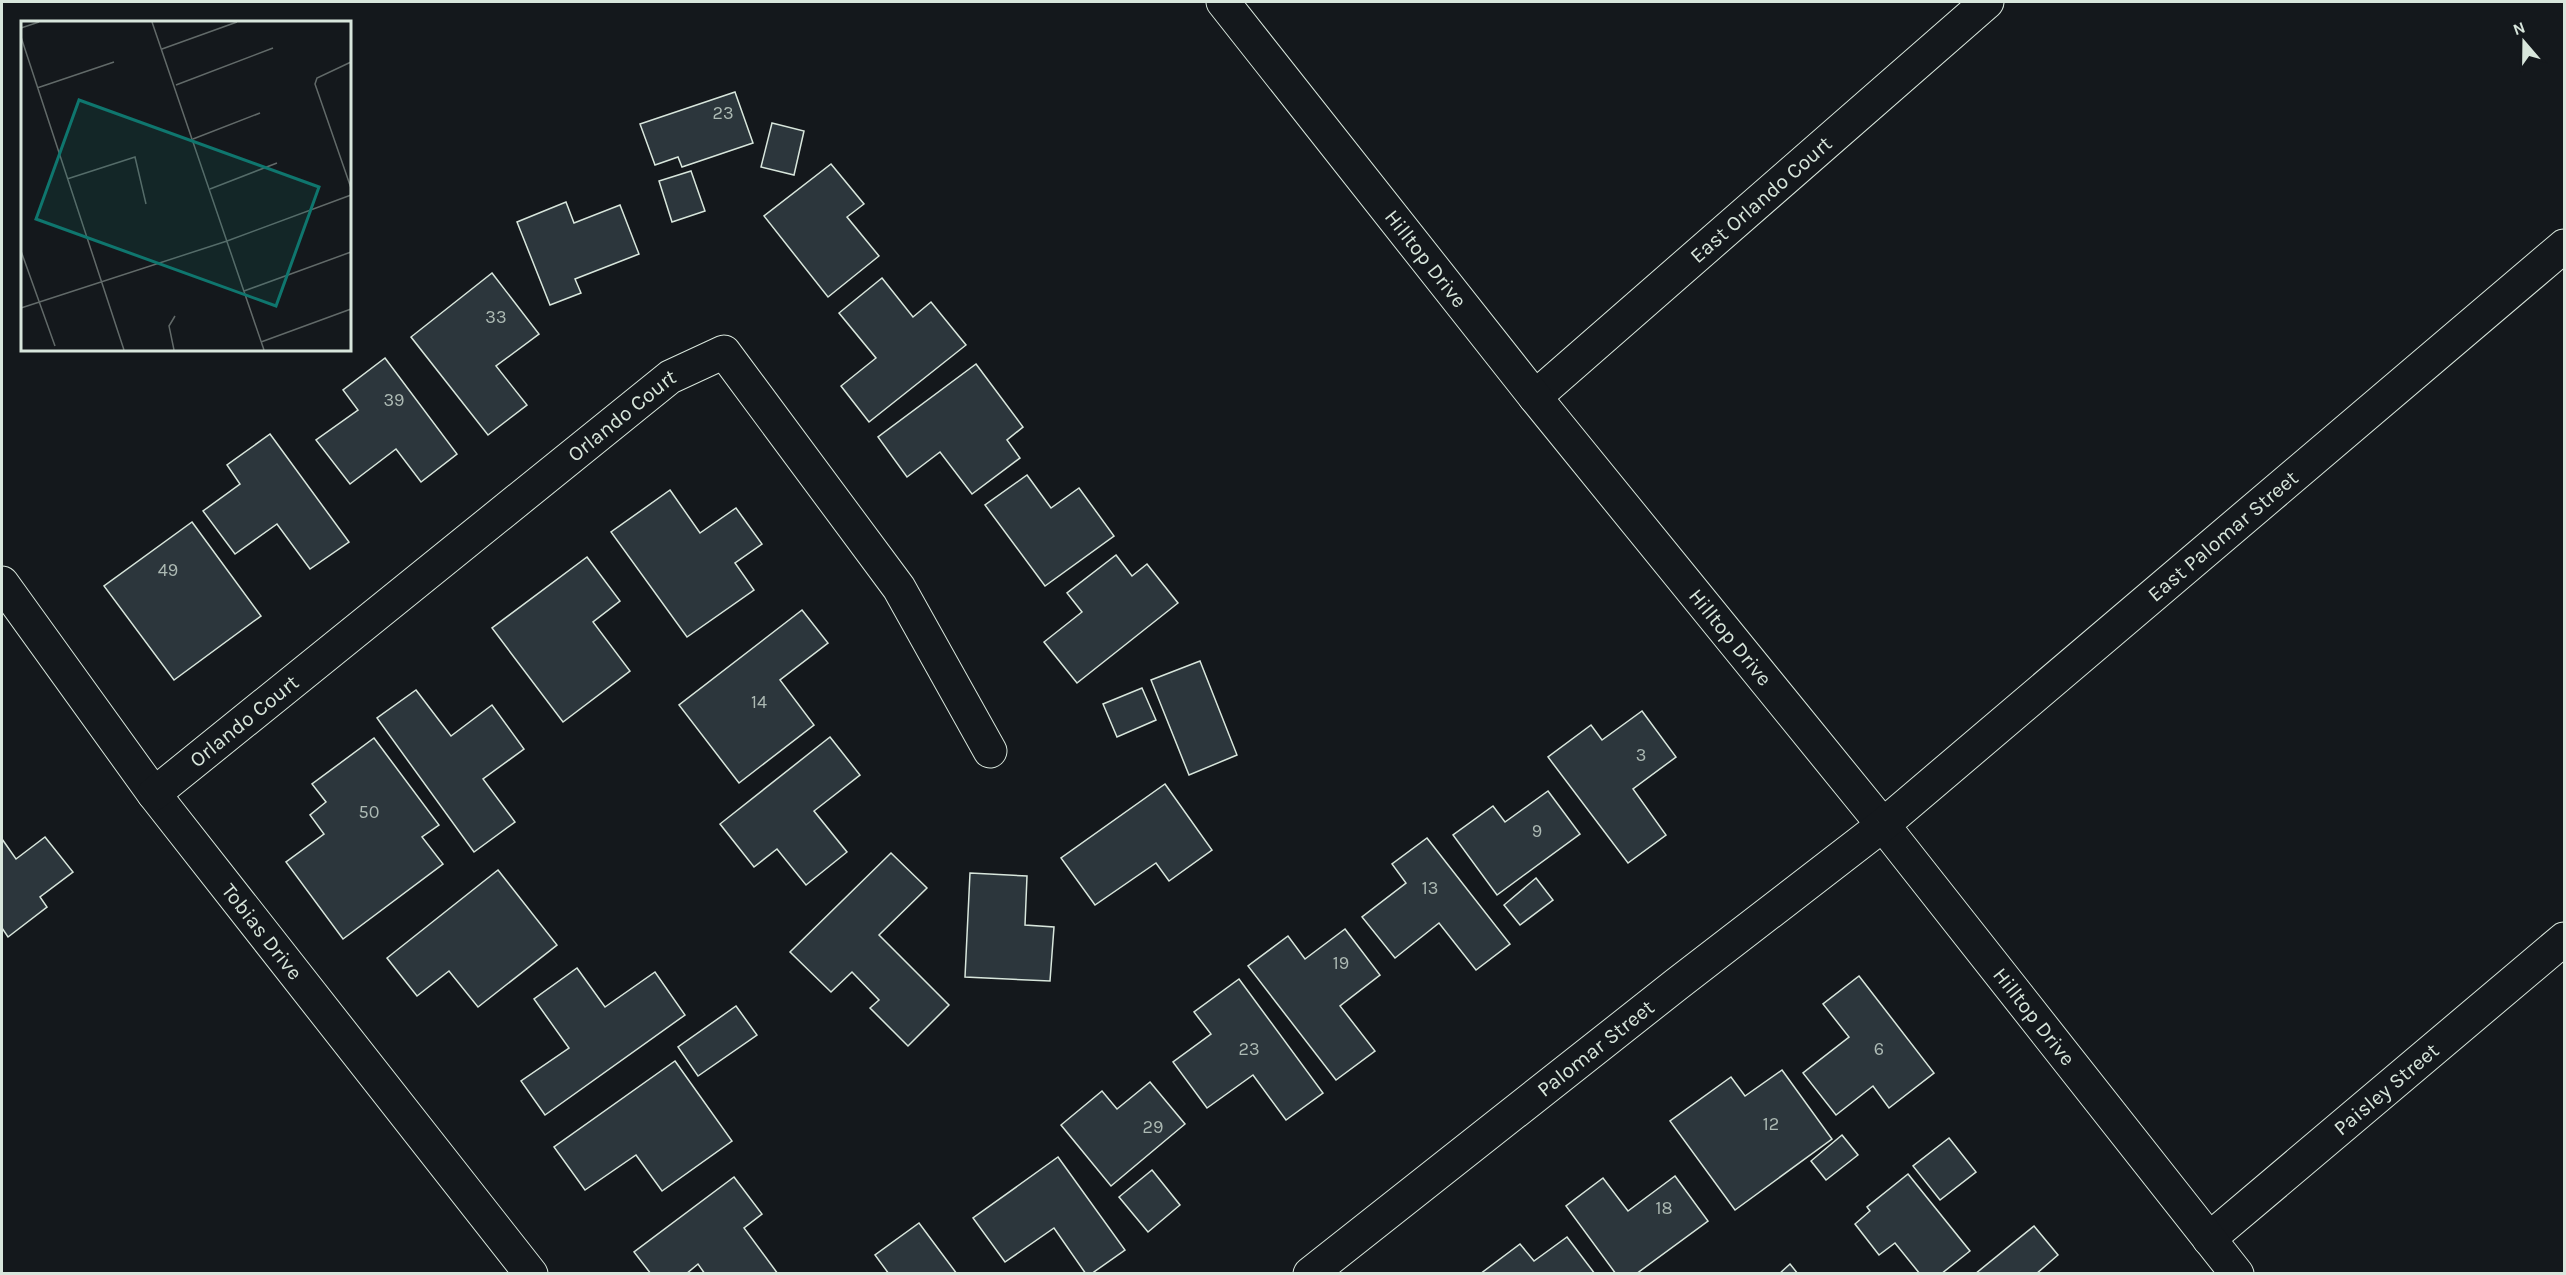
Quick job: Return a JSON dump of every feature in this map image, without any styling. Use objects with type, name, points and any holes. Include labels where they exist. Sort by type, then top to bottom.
[{"type":"main road","name":"Hilltop Drive","points":[[1223,2],[1535,397],[1883,825],[2237,1274]]},
{"type":"main road","name":"East Orlando Court","points":[[1535,397],[1987,2]]},
{"type":"main road","name":"East Palomar Street","points":[[1883,825],[2565,246]]},
{"type":"main road","name":"Orlando Court","points":[[154,794],[670,377],[724,352],[899,588],[990,751]]},
{"type":"main road","name":"Tobias Drive","points":[[2,583],[154,794],[531,1274]]},
{"type":"main road","name":"Palomar Street","points":[[1310,1274],[1883,825]]},
{"type":"main road","name":"Paisley Street","points":[[2209,1239],[2565,939]]},
{"type":"building","points":[[735,92],[753,143],[682,167],[678,157],[655,165],[640,124]]},
{"type":"building","points":[[772,123],[804,131],[794,175],[761,167]]},
{"type":"building","points":[[831,164],[864,204],[847,217],[879,256],[828,297],[764,216]]},
{"type":"building","points":[[691,171],[705,211],[672,222],[659,181]]},
{"type":"building","points":[[566,202],[574,223],[620,205],[639,254],[575,279],[581,293],[550,305],[517,222]]},
{"type":"building","points":[[492,273],[539,334],[496,366],[527,405],[488,435],[411,337]]},
{"type":"building","points":[[882,278],[913,317],[931,302],[966,345],[869,422],[841,386],[876,358],[839,313]]},
{"type":"building","points":[[385,358],[457,454],[421,482],[396,449],[350,484],[316,440],[358,410],[343,390]]},
{"type":"building","points":[[976,364],[1023,427],[1007,440],[1020,458],[972,494],[940,452],[907,477],[878,437]]},
{"type":"building","points":[[270,434],[349,542],[310,569],[277,524],[235,554],[203,511],[240,484],[227,465]]},
{"type":"building","points":[[1027,475],[1051,508],[1079,488],[1114,536],[1045,586],[985,505]]},
{"type":"building","points":[[670,490],[700,533],[736,508],[762,544],[735,563],[754,590],[687,637],[611,532]]},
{"type":"building","points":[[192,522],[261,616],[174,680],[104,586]]},
{"type":"building","points":[[1116,555],[1132,576],[1147,564],[1178,603],[1077,683],[1044,642],[1082,612],[1067,593]]},
{"type":"building","points":[[587,557],[620,601],[593,622],[630,671],[563,722],[492,628]]},
{"type":"building","points":[[802,610],[828,643],[780,680],[814,725],[739,783],[679,705]]},
{"type":"building","points":[[1200,661],[1237,755],[1189,775],[1151,680]]},
{"type":"building","points":[[1142,688],[1156,720],[1117,737],[1103,704]]},
{"type":"building","points":[[416,690],[451,736],[492,705],[524,749],[483,779],[515,822],[474,852],[377,718]]},
{"type":"building","points":[[1642,711],[1676,757],[1633,789],[1666,835],[1628,863],[1548,757],[1591,725],[1602,740]]},
{"type":"building","points":[[830,737],[860,775],[814,811],[847,852],[806,885],[777,849],[754,867],[720,824]]},
{"type":"building","points":[[374,738],[439,825],[422,837],[443,864],[343,939],[286,862],[324,834],[310,815],[326,802],[312,784]]},
{"type":"building","points":[[1165,784],[1212,850],[1169,881],[1156,863],[1095,905],[1061,858]]},
{"type":"building","points":[[1548,791],[1580,834],[1497,895],[1453,835],[1493,806],[1505,822]]},
{"type":"building","points":[[45,837],[73,872],[40,897],[47,907],[8,937],[2,928],[2,839],[16,859]]},
{"type":"building","points":[[1427,838],[1510,944],[1476,970],[1439,923],[1395,958],[1362,917],[1406,883],[1392,864]]},
{"type":"building","points":[[891,853],[927,888],[879,935],[949,1005],[908,1046],[870,1008],[879,1000],[852,972],[831,992],[790,952]]},
{"type":"building","points":[[498,870],[557,945],[478,1007],[449,971],[417,996],[387,958]]},
{"type":"building","points":[[970,873],[1027,876],[1025,925],[1054,927],[1050,981],[965,977]]},
{"type":"building","points":[[1536,878],[1553,900],[1520,925],[1504,905]]},
{"type":"building","points":[[1345,929],[1380,975],[1340,1006],[1375,1051],[1336,1080],[1248,966],[1288,936],[1305,959]]},
{"type":"building","points":[[577,968],[605,1007],[655,972],[685,1015],[545,1115],[521,1081],[569,1048],[534,999]]},
{"type":"building","points":[[1859,976],[1934,1073],[1889,1108],[1873,1086],[1836,1115],[1803,1073],[1849,1037],[1823,1004]]},
{"type":"building","points":[[1239,979],[1323,1093],[1286,1120],[1253,1075],[1207,1108],[1173,1062],[1211,1034],[1194,1012]]},
{"type":"building","points":[[736,1006],[757,1035],[698,1076],[678,1047]]},
{"type":"building","points":[[675,1061],[732,1141],[662,1191],[636,1155],[585,1190],[554,1147]]},
{"type":"building","points":[[1782,1070],[1832,1139],[1735,1210],[1670,1121],[1731,1077],[1745,1096]]},
{"type":"building","points":[[1150,1082],[1185,1124],[1111,1186],[1061,1125],[1102,1091],[1117,1109]]},
{"type":"building","points":[[1842,1135],[1858,1155],[1826,1180],[1811,1161]]},
{"type":"building","points":[[1949,1138],[1976,1172],[1940,1200],[1913,1166]]},
{"type":"building","points":[[1058,1157],[1125,1250],[1091,1274],[1086,1274],[1054,1228],[1005,1262],[973,1218]]},
{"type":"building","points":[[1152,1170],[1180,1205],[1148,1232],[1119,1197]]},
{"type":"building","points":[[1908,1174],[1970,1251],[1941,1274],[1920,1274],[1895,1243],[1879,1255],[1855,1224],[1870,1211],[1867,1207]]},
{"type":"building","points":[[1675,1176],[1708,1221],[1636,1274],[1616,1274],[1566,1206],[1603,1178],[1628,1211]]},
{"type":"building","points":[[734,1177],[762,1214],[744,1228],[778,1274],[705,1274],[698,1264],[686,1274],[651,1274],[634,1252]]},
{"type":"building","points":[[919,1223],[957,1274],[889,1274],[875,1255]]},
{"type":"building","points":[[2034,1226],[2058,1255],[2036,1274],[1975,1274]]},
{"type":"building","points":[[1567,1237],[1595,1274],[1480,1274],[1520,1244],[1534,1261]]},
{"type":"building","points":[[1790,1264],[1798,1274],[1779,1274]]}]
